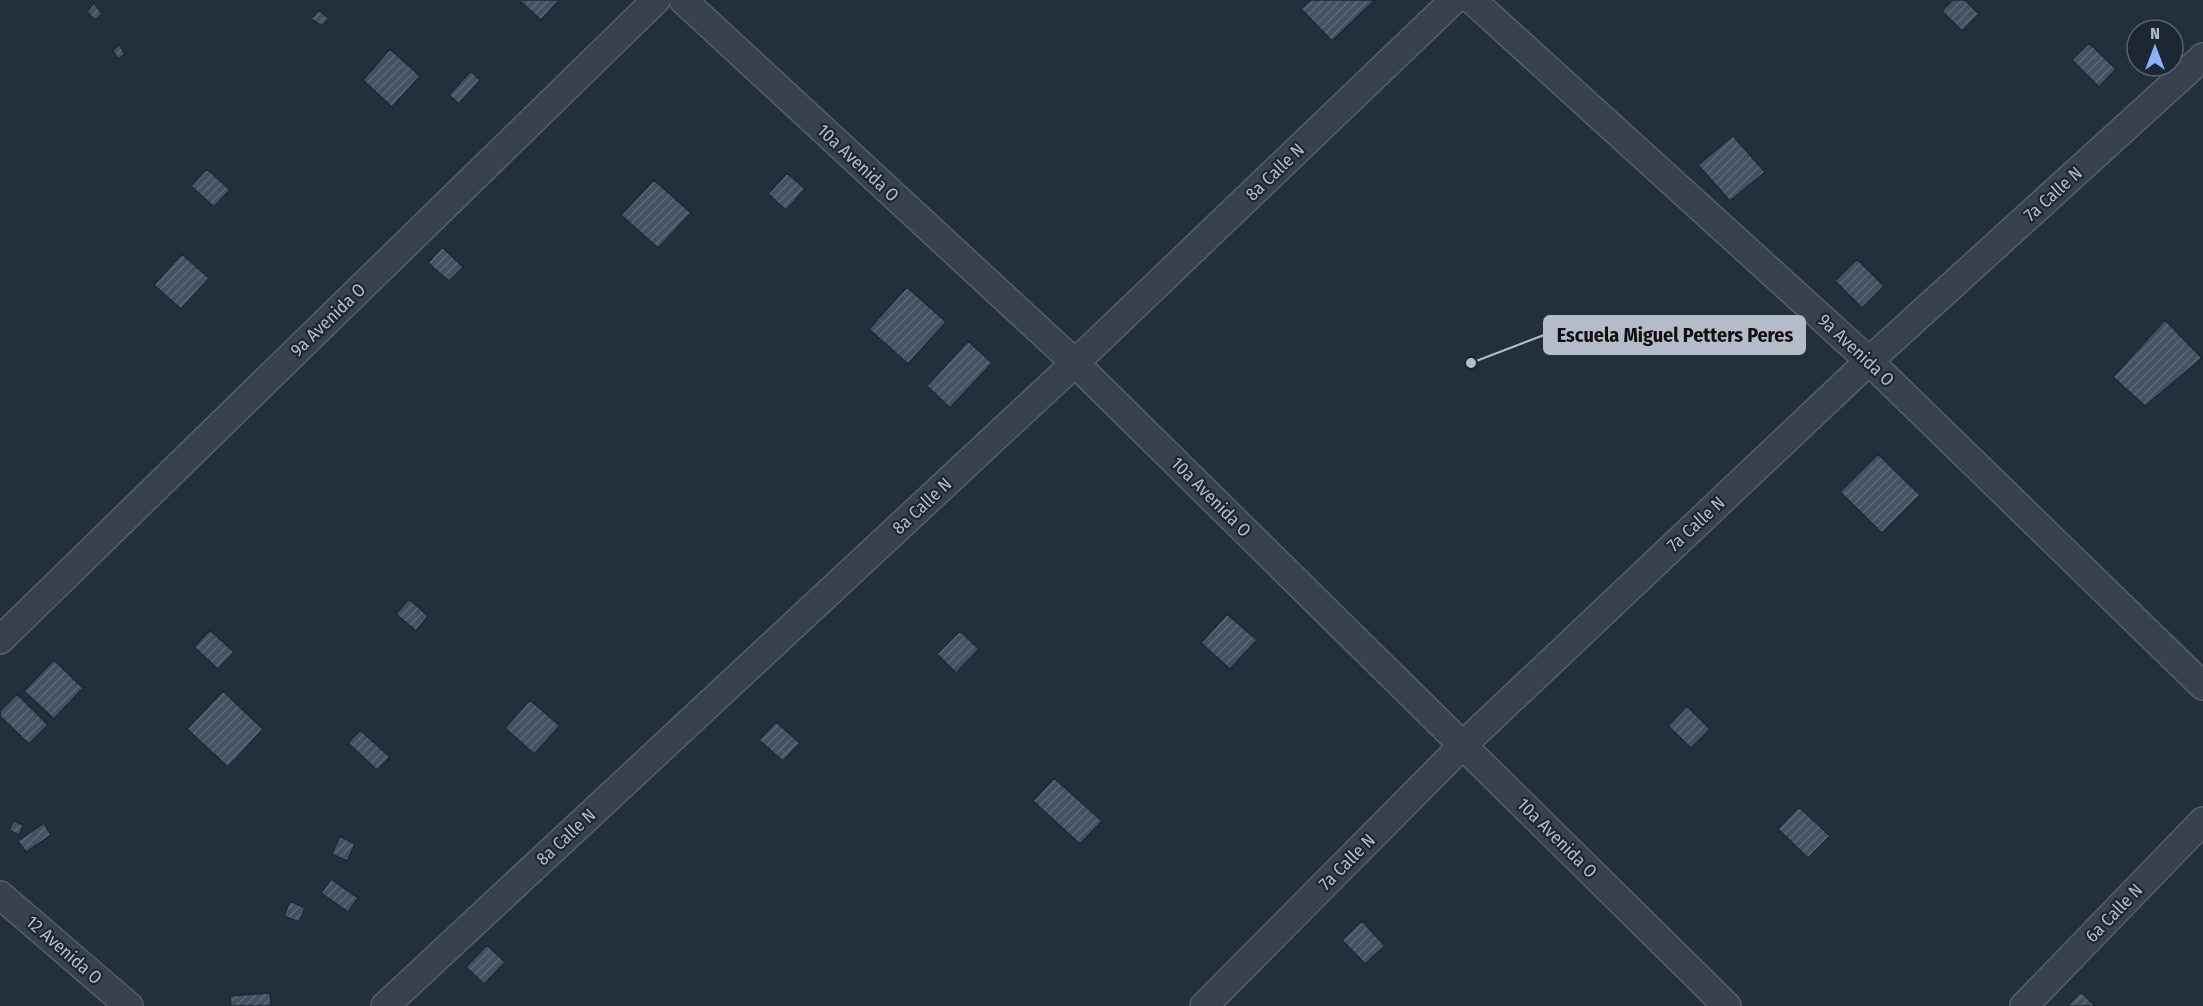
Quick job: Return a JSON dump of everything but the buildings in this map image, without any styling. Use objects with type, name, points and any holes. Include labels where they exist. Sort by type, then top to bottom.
[{"type":"street","name":"9a Avenida O","points":[[0,640],[656,0]]},
{"type":"street","name":"10a Avenida O","points":[[683,0],[1075,363],[1727,1006]]},
{"type":"street","name":"8a Calle N","points":[[385,1006],[1075,363],[1454,0]]},
{"type":"street","name":"9a Avenida O","points":[[1472,0],[1869,361],[2203,686]]},
{"type":"street","name":"7a Calle N","points":[[1204,1006],[1463,745],[1869,361],[2203,57]]},
{"type":"street","name":"6a Calle N","points":[[2024,1006],[2203,821]]},
{"type":"street","name":"12 Avenida O","points":[[0,894],[129,1006]]},
{"type":"place","name":"Escuela Miguel Petters Peres","points":[[1471,363]]}]
